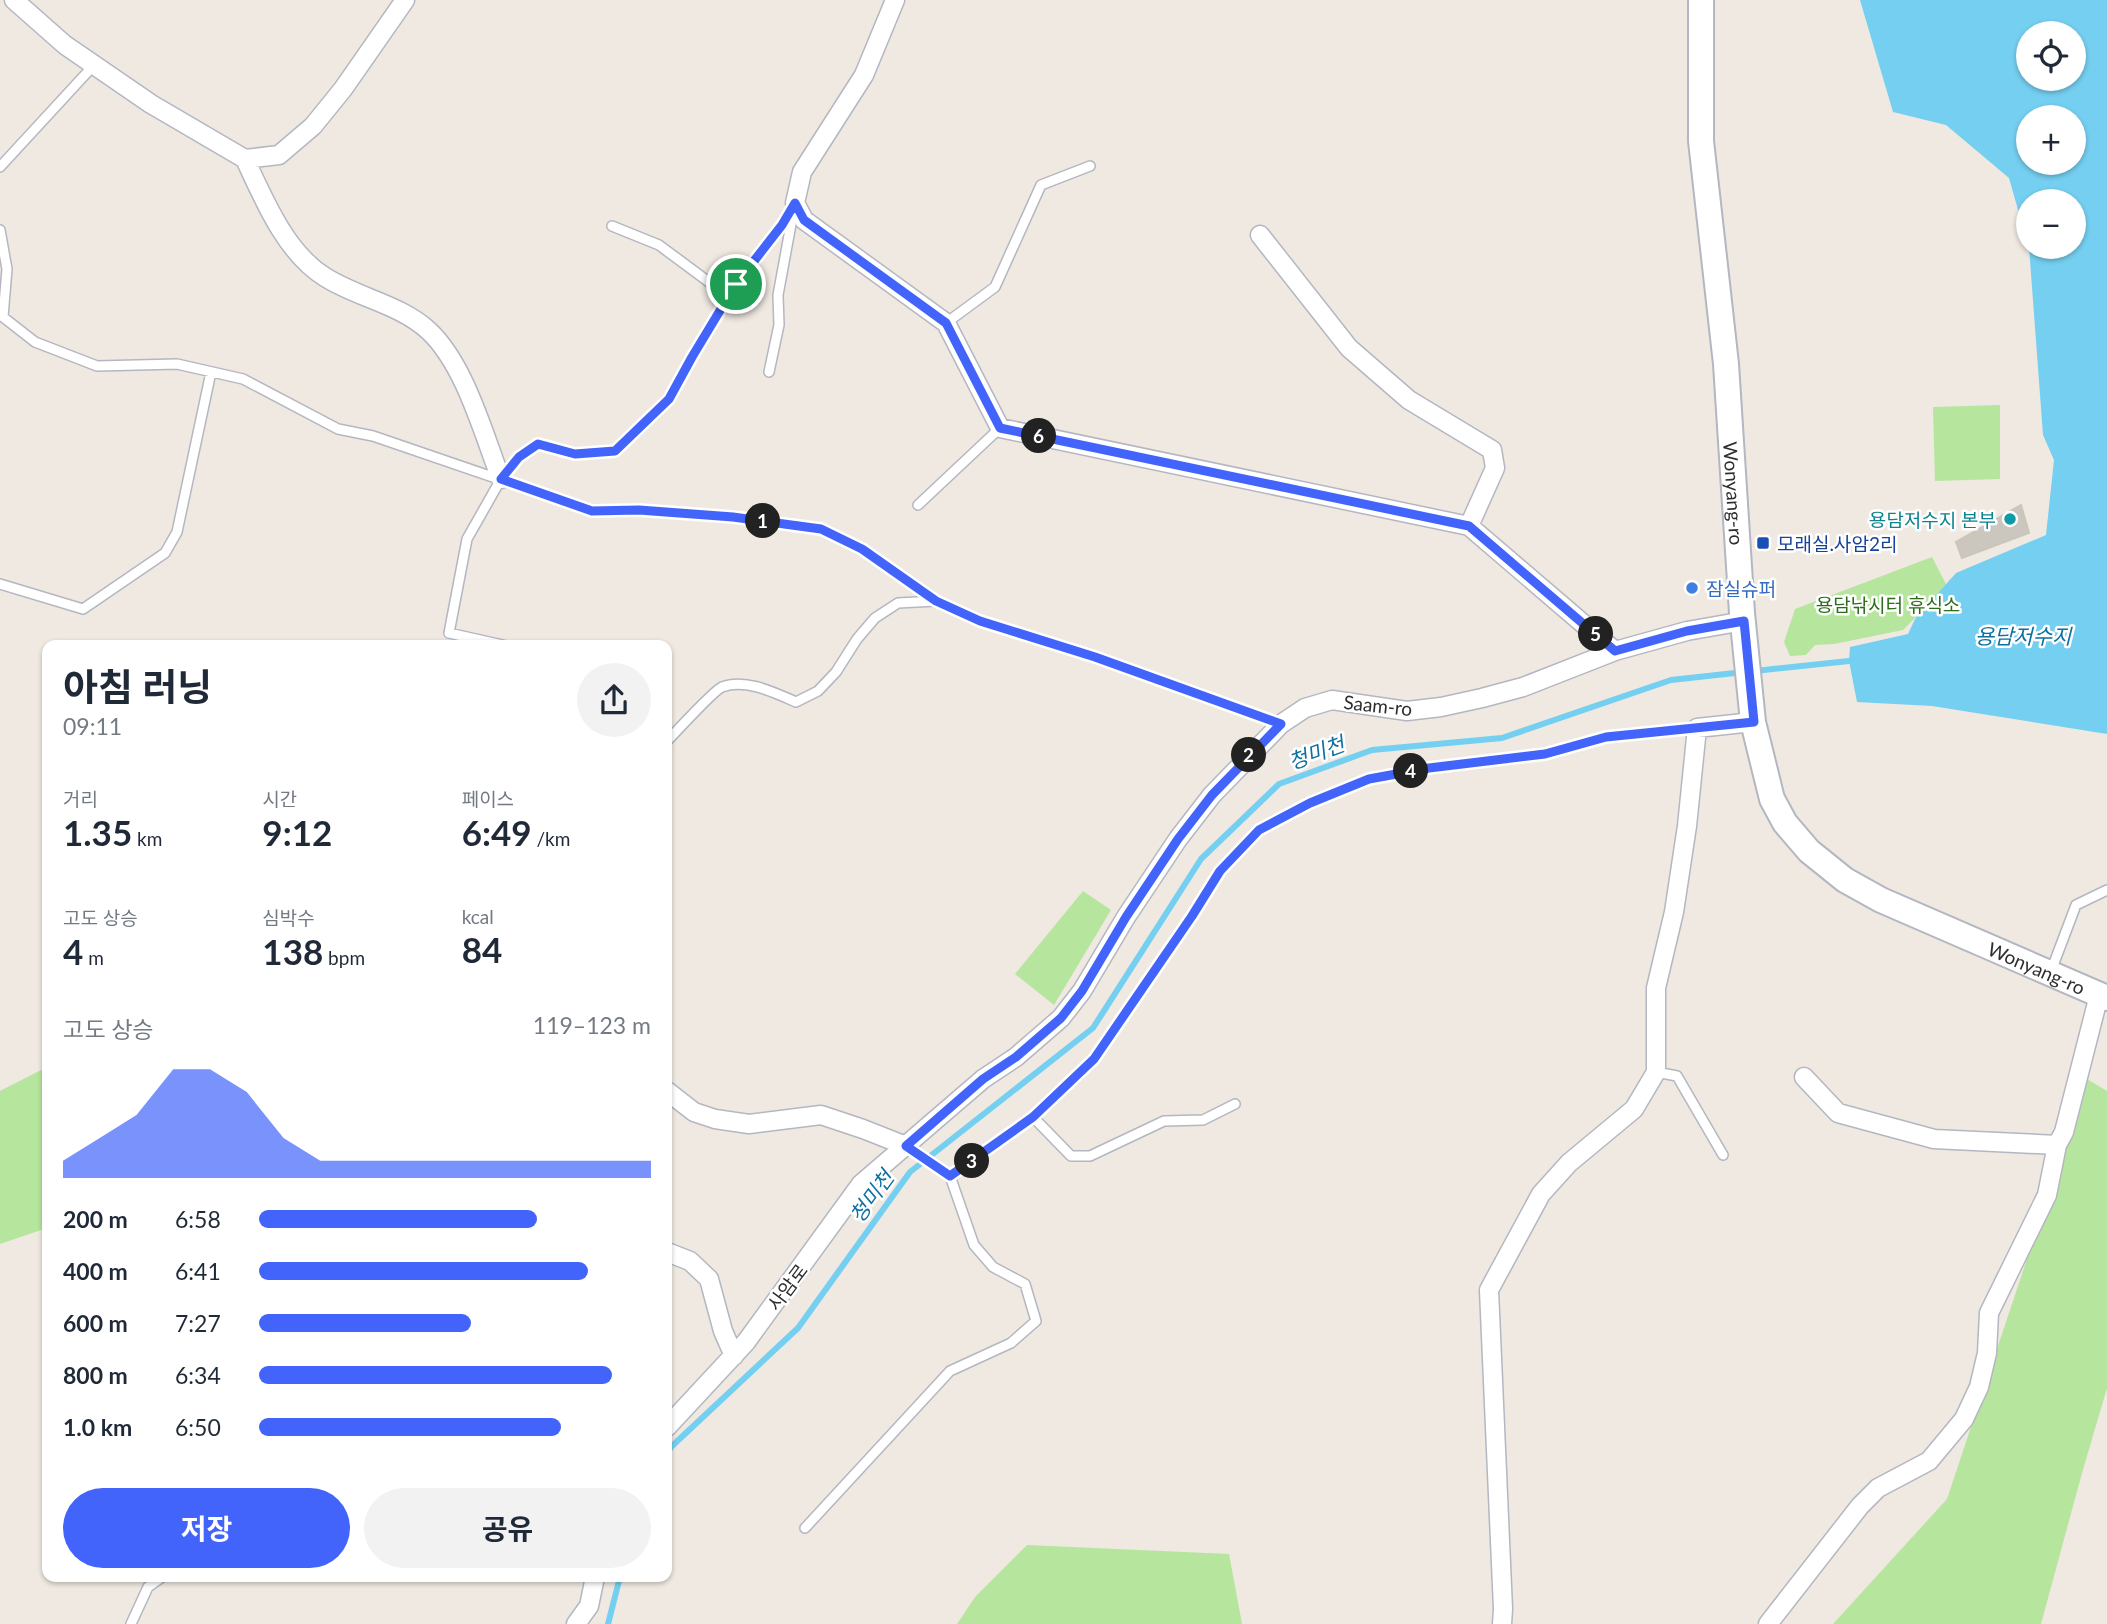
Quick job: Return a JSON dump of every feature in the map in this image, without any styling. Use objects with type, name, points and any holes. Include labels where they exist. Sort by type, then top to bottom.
[{"type":"main road","name":"Wonyang-ro","points":[[1701,0],[1701,141],[1726,364],[1744,628],[1753,718],[1772,799],[1785,822],[1809,851],[1844,880],[1881,900],[2103,997]]},
{"type":"street","points":[[245,159],[279,155],[313,126],[343,89],[405,0]]},
{"type":"street","points":[[895,0],[863,75],[802,172],[795,203],[804,220],[946,323],[1000,428],[1469,526],[1615,651]]},
{"type":"street","points":[[16,1],[65,45],[151,104],[245,159],[261,193],[296,253],[325,277],[407,315],[430,332],[459,371],[501,479]]},
{"type":"street","points":[[1261,235],[1349,348],[1409,400],[1492,450],[1495,468],[1469,526]]},
{"type":"street","name":"Saam-ro","points":[[906,1146],[983,1079],[1016,1057],[1061,1018],[1082,991],[1126,917],[1212,795],[1281,724],[1306,708],[1332,700],[1407,711],[1441,707],[1523,687],[1615,651],[1687,631],[1744,628]]},
{"type":"street","points":[[1502,1624],[1489,1290],[1541,1194],[1569,1163],[1634,1109],[1656,1072],[1657,988],[1674,912],[1687,826],[1697,728],[1753,718]]},
{"type":"street","points":[[1768,1624],[1860,1506],[1878,1488],[1929,1461],[1964,1419],[1979,1387],[1987,1353],[1989,1313],[2047,1195],[2057,1145],[2064,1132],[2103,997]]},
{"type":"street","points":[[1804,1077],[1839,1113],[1934,1139],[2057,1145]]},
{"type":"street","points":[[672,1095],[694,1112],[715,1119],[749,1125],[821,1115],[906,1146]]},
{"type":"street","name":"사암로","points":[[672,1422],[734,1356],[762,1321],[861,1184],[906,1146]]},
{"type":"street","points":[[672,1253],[690,1261],[709,1279],[723,1331],[734,1356]]},
{"type":"street","points":[[576,1624],[589,1606],[594,1582]]},
{"type":"lane","points":[[0,167],[94,65]]},
{"type":"lane","points":[[946,323],[995,287],[1041,185],[1090,166]]},
{"type":"lane","points":[[480,640],[449,633],[467,540],[501,479],[519,457],[538,444],[575,454],[615,451],[669,399],[736,284],[782,225],[795,203]]},
{"type":"lane","points":[[769,372],[779,325],[778,295],[795,203]]},
{"type":"lane","points":[[612,226],[659,245],[729,297]]},
{"type":"lane","points":[[0,230],[7,269],[3,317],[35,342],[97,366],[177,364],[243,379],[338,429],[373,436],[592,511],[639,510],[733,517],[821,529],[862,549],[936,601],[980,621],[1095,657],[1281,724]]},
{"type":"lane","points":[[0,584],[83,608],[165,553],[177,532],[211,372]]},
{"type":"lane","points":[[918,505],[1000,428]]},
{"type":"lane","points":[[672,736],[720,687],[735,685],[765,688],[796,702],[818,691],[836,672],[874,618],[898,603],[936,601]]},
{"type":"lane","points":[[950,1176],[1033,1117],[1094,1059],[1220,871],[1259,830],[1310,803],[1369,779],[1429,768],[1545,754],[1606,737],[1697,728]]},
{"type":"lane","points":[[2050,973],[2076,905],[2107,890]]},
{"type":"lane","points":[[1656,1072],[1677,1076],[1723,1155]]},
{"type":"lane","points":[[1033,1117],[1071,1156],[1090,1156],[1164,1121],[1203,1120],[1235,1104]]},
{"type":"lane","points":[[805,1528],[950,1371],[1011,1343],[1036,1321],[1025,1283],[993,1267],[974,1245],[950,1176],[906,1146]]},
{"type":"lane","points":[[131,1624],[148,1587],[155,1582]]},
{"type":"green space","points":[[2000,405],[2000,479],[1935,481],[1933,407]]},
{"type":"green space","name":"용담낚시터 휴식소","points":[[1932,557],[1947,586],[1903,630],[1834,644],[1815,645],[1806,655],[1790,656],[1784,642],[1795,609]]},
{"type":"green space","points":[[1083,891],[1111,910],[1054,1005],[1015,974]]},
{"type":"green space","points":[[42,1070],[42,1230],[0,1244],[0,1091]]},
{"type":"green space","points":[[2087,1079],[2107,1091],[2107,1388],[2041,1624],[1833,1624],[1947,1499]]},
{"type":"green space","points":[[1027,1545],[1229,1554],[1242,1624],[957,1624],[975,1597]]},
{"type":"water","name":"용담저수지","points":[[1860,0],[2107,0],[2107,734],[1932,706],[1857,702],[1849,661],[1850,647],[1908,634],[1915,619],[1956,573],[2046,535],[2054,460],[2043,435],[2030,259],[2086,259],[2086,189],[2016,189],[2016,203],[2009,178],[1946,125],[1893,112]]},
{"type":"building","name":"용담저수지 본부","points":[[2021,505],[2029,533],[1962,558],[1956,542]]},
{"type":"waterway","name":"청미천","points":[[1755,671],[1849,661]]},
{"type":"waterway","name":"청미천","points":[[672,1446],[798,1328],[910,1172],[1093,1028],[1201,859],[1279,784],[1372,750],[1502,738],[1671,680],[1744,672]]},
{"type":"waterway","name":"청미천","points":[[608,1624],[619,1582]]},
{"type":"place","name":"용담저수지 본부","points":[[2010,519]]},
{"type":"place","name":"모래실.사암2리","points":[[1763,543]]},
{"type":"place","name":"잠실슈퍼","points":[[1692,588]]},
{"type":"route","points":[[795,203],[804,220],[946,323],[1000,428],[1469,526],[1615,651],[1687,631],[1744,621],[1754,722],[1606,737],[1545,754],[1490,759],[1369,779],[1310,803],[1259,830],[1220,871],[1094,1059],[1033,1117],[950,1176],[906,1146],[983,1079],[1016,1057],[1061,1018],[1082,991],[1126,917],[1178,839],[1212,795],[1281,724],[1095,657],[980,621],[936,601],[862,549],[821,529],[733,517],[639,510],[592,511],[501,479],[519,457],[538,444],[575,454],[615,451],[669,399],[736,284],[782,225],[795,203]]}]
